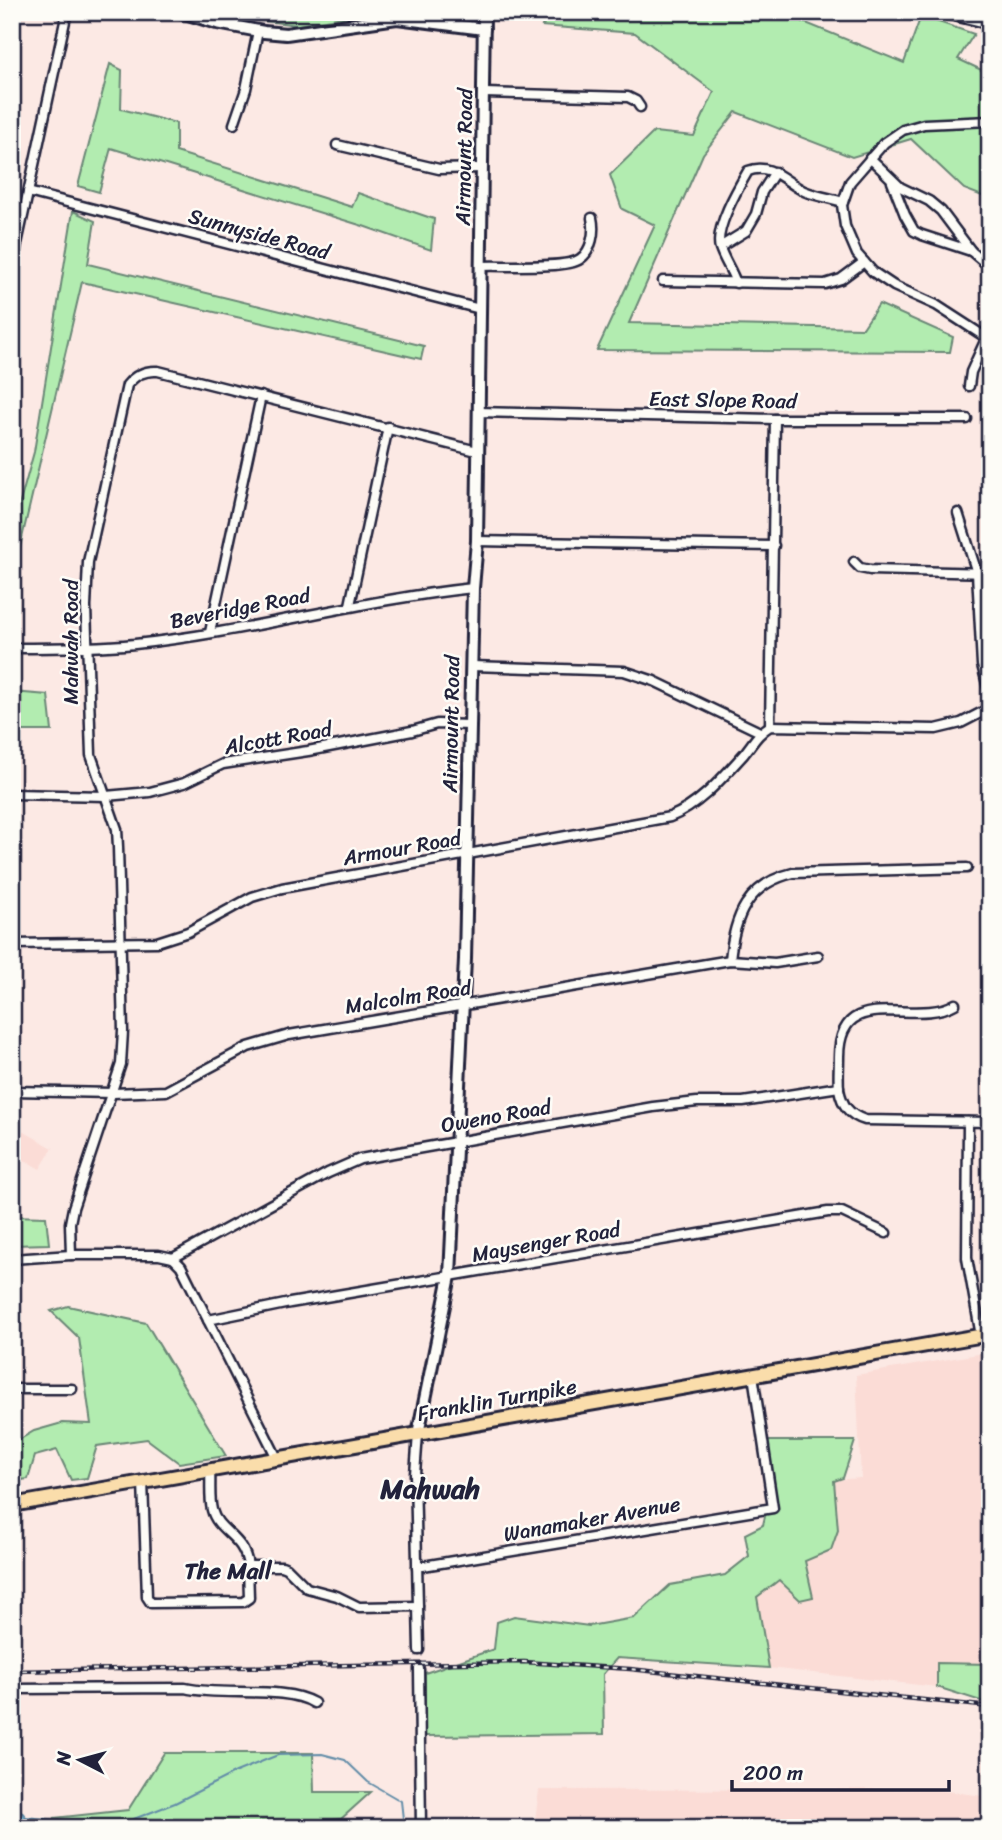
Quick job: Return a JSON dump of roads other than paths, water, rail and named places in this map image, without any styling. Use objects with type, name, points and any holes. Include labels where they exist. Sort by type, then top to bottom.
[{"type":"main road","name":"Franklin Turnpike","points":[[12,1506],[985,1335]]},
{"type":"street","points":[[12,267],[67,12]]},
{"type":"street","points":[[182,12],[217,23],[286,34],[397,18],[484,29]]},
{"type":"street","name":"Airmount Road","points":[[418,1434],[450,1276],[463,1006],[473,587],[477,541],[484,12]]},
{"type":"street","points":[[944,12],[990,23]]},
{"type":"street","points":[[234,124],[246,89],[258,31]]},
{"type":"street","points":[[485,93],[628,97],[640,107]]},
{"type":"street","points":[[969,386],[971,372],[988,339],[936,305],[894,286],[864,262],[857,254],[845,226],[843,202],[850,182],[870,158],[893,137],[914,126],[990,121]]},
{"type":"street","points":[[337,145],[439,169],[482,168]]},
{"type":"street","points":[[870,158],[892,182],[935,206],[971,251],[990,267]]},
{"type":"street","points":[[736,283],[732,268],[720,247],[719,232],[748,172],[756,168],[775,172],[804,191],[843,202]]},
{"type":"street","points":[[720,247],[746,231],[756,214],[762,192],[775,172]]},
{"type":"street","points":[[892,182],[914,230],[922,236],[971,251]]},
{"type":"street","name":"Sunnyside Road","points":[[28,192],[480,309]]},
{"type":"street","points":[[481,265],[568,264],[582,258],[592,240],[592,218]]},
{"type":"street","points":[[663,281],[825,284],[841,279],[864,262]]},
{"type":"street","points":[[12,333],[12,340]]},
{"type":"street","name":"Mahwah Road","points":[[71,1255],[70,1223],[73,1208],[113,1093],[123,1049],[117,838],[91,755],[86,607],[89,562],[127,385],[137,375],[158,370],[477,451]]},
{"type":"street","points":[[210,632],[261,396]]},
{"type":"street","name":"East Slope Road","points":[[478,412],[967,419]]},
{"type":"street","points":[[775,418],[770,726],[936,729],[961,723],[990,708]]},
{"type":"street","points":[[350,606],[388,427]]},
{"type":"street","points":[[958,513],[977,573],[982,665],[990,695]]},
{"type":"street","points":[[477,541],[774,546]]},
{"type":"street","points":[[854,562],[860,568],[870,570],[990,573]]},
{"type":"street","name":"Beveridge Road","points":[[12,648],[87,648],[147,642],[418,593],[473,587]]},
{"type":"street","points":[[471,666],[624,671],[654,681],[760,732]]},
{"type":"street","name":"Alcott Road","points":[[12,794],[106,796],[167,789],[223,764],[412,731],[426,725],[470,725]]},
{"type":"street","name":"Armour Road","points":[[12,944],[120,943],[169,939],[188,932],[252,897],[282,888],[658,820],[680,813],[698,801],[745,752],[760,732],[770,726]]},
{"type":"street","points":[[730,960],[734,931],[747,902],[763,885],[782,876],[793,873],[967,868]]},
{"type":"street","name":"Malcolm Road","points":[[12,1091],[166,1091],[227,1057],[270,1039],[730,960],[775,963],[818,956]]},
{"type":"street","points":[[955,1004],[932,1013],[873,1012],[851,1020],[841,1032],[839,1041],[839,1087],[846,1108],[865,1120],[990,1122]]},
{"type":"street","name":"Oweno Road","points":[[173,1258],[360,1159],[673,1104],[743,1102],[839,1087]]},
{"type":"street","points":[[968,1122],[967,1258],[985,1335]]},
{"type":"street","name":"Maysenger Road","points":[[208,1320],[241,1312],[828,1212],[842,1212],[886,1233]]},
{"type":"street","points":[[12,1259],[71,1255],[159,1255],[173,1258],[181,1266],[277,1458]]},
{"type":"street","name":"Wanamaker Avenue","points":[[417,1567],[773,1508],[753,1376]]},
{"type":"street","points":[[12,1389],[72,1389]]},
{"type":"street","points":[[418,1434],[415,1474],[419,1650]]},
{"type":"street","points":[[143,1481],[146,1597],[151,1603],[243,1602],[249,1598],[247,1553],[212,1510],[209,1470]]},
{"type":"street","points":[[248,1566],[282,1566],[307,1588],[337,1596],[359,1607],[418,1606]]},
{"type":"street","points":[[419,1669],[421,1828]]},
{"type":"street","points":[[12,1689],[185,1688],[204,1693],[292,1695],[314,1703]]},
{"type":"water","points":[[12,1801],[26,1817],[53,1820],[63,1828],[12,1828]]},
{"type":"waterway","points":[[85,1825],[121,1824],[175,1803],[236,1772],[278,1755],[322,1754],[345,1760],[368,1782],[401,1801],[404,1828]]},
{"type":"tunnel","points":[[419,1650],[419,1669]]},
{"type":"railway","points":[[12,1671],[524,1662],[630,1669],[990,1707]]},
{"type":"district","name":"Mahwah","points":[[430,1488]]},
{"type":"district","name":"The Mall","points":[[228,1571]]}]
